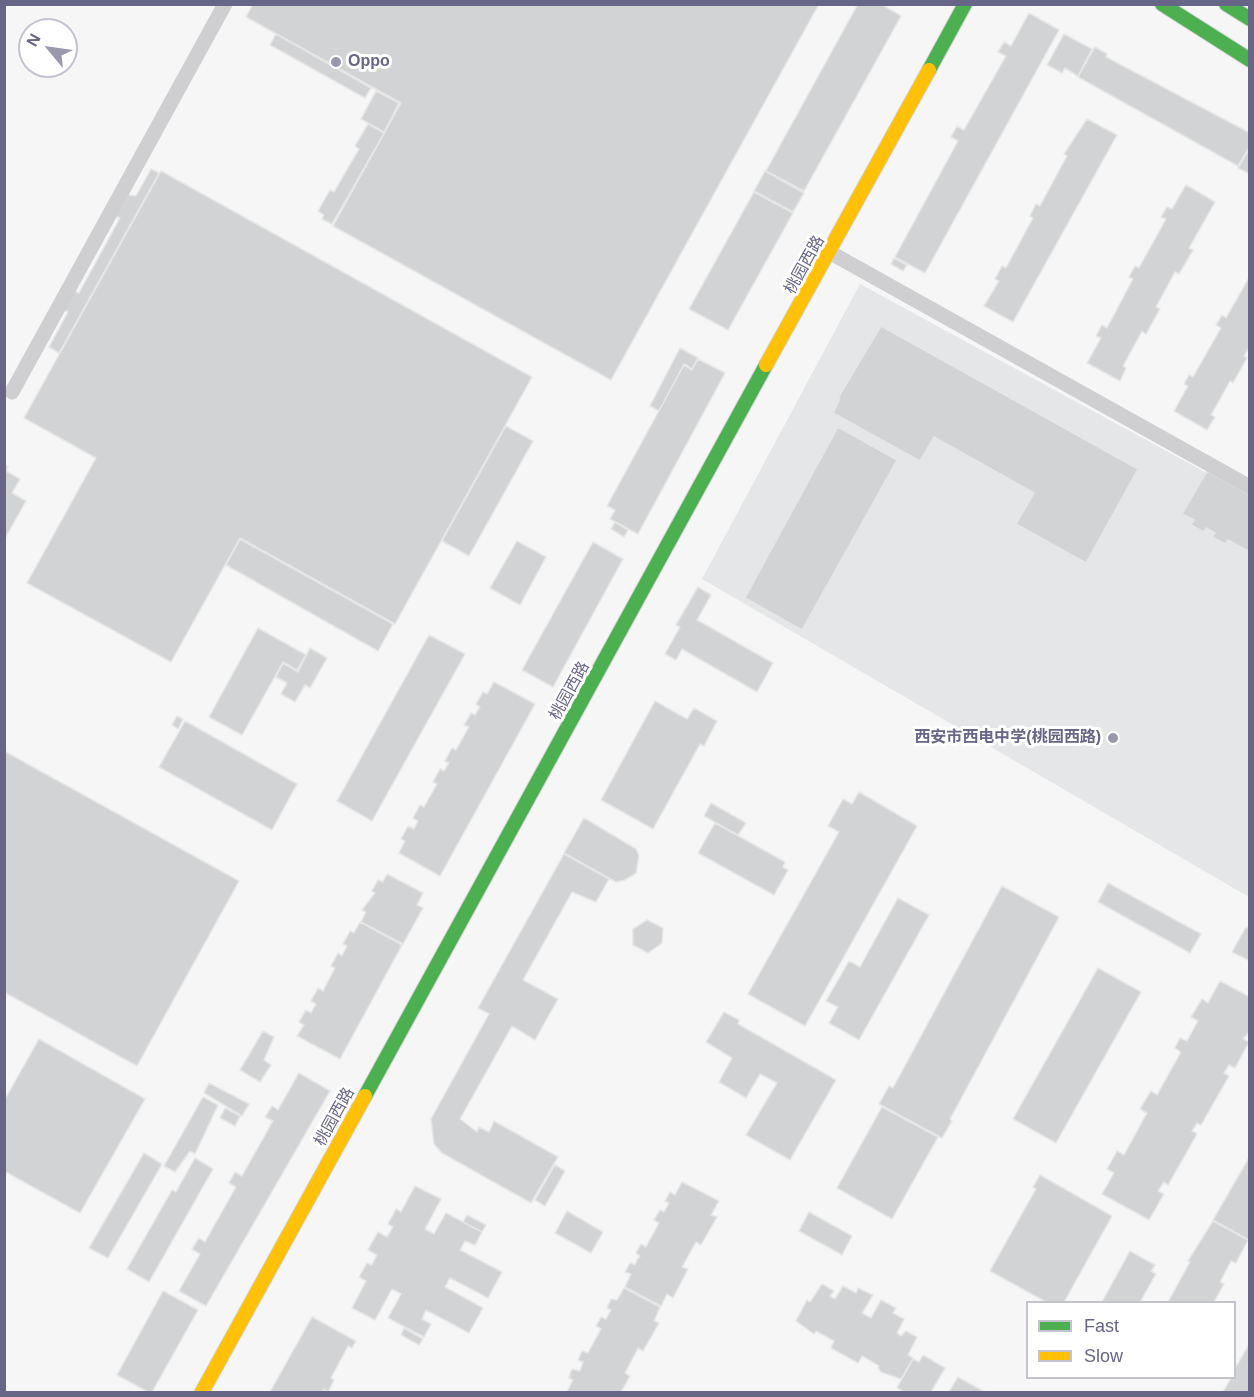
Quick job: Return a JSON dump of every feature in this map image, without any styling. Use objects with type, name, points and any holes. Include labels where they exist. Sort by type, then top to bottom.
[{"type":"street","name":"桃园西路","points":[[202,1392],[831,253],[965,4]]},
{"type":"street","points":[[1162,4],[1250,60]]},
{"type":"street","points":[[1226,4],[1250,19]]},
{"type":"lane","points":[[12,392],[225,4]]},
{"type":"lane","points":[[831,253],[1250,487]]},
{"type":"shaded area","name":"西安市西电中学(桃园西路)","points":[[860,284],[1249,496],[1249,897],[702,579]]},
{"type":"building","points":[[253,4],[819,4],[611,380],[333,226],[401,103],[246,17]]},
{"type":"building","points":[[858,4],[881,4],[901,16],[804,191],[766,171]]},
{"type":"building","points":[[1029,13],[1059,30],[925,273],[895,257],[958,141],[951,137],[957,126],[964,130],[1006,56],[998,52],[1004,42],[1011,46]]},
{"type":"building","points":[[276,34],[371,88],[365,98],[270,45]]},
{"type":"building","points":[[1064,34],[1092,49],[1078,76],[1065,68],[1062,73],[1047,65]]},
{"type":"building","points":[[1095,47],[1107,54],[1106,57],[1250,133],[1250,146],[1238,166],[1078,77]]},
{"type":"building","points":[[376,91],[399,103],[384,132],[361,119]]},
{"type":"building","points":[[1087,119],[1117,135],[1013,322],[984,306],[999,281],[995,279],[1002,266],[1006,268],[1033,218],[1030,216],[1036,204],[1040,206],[1067,156],[1064,154]]},
{"type":"building","points":[[368,124],[384,133],[332,224],[322,219],[324,215],[318,211],[330,190],[334,192],[359,149],[355,146]]},
{"type":"building","points":[[1250,148],[1250,174],[1238,168]]},
{"type":"building","points":[[151,169],[159,173],[59,353],[49,347],[68,312],[64,310],[74,291],[79,293],[120,218],[116,216],[128,195],[136,196]]},
{"type":"building","points":[[161,171],[532,377],[395,624],[240,538],[171,662],[27,583],[96,458],[24,418]]},
{"type":"building","points":[[765,171],[804,193],[793,212],[754,191]]},
{"type":"building","points":[[1186,185],[1215,202],[1189,248],[1193,250],[1179,274],[1175,272],[1156,307],[1160,309],[1146,334],[1142,331],[1123,366],[1126,368],[1120,381],[1087,363],[1101,338],[1096,336],[1102,325],[1107,328],[1133,279],[1129,277],[1135,266],[1139,268],[1166,219],[1161,217],[1167,207],[1172,209]]},
{"type":"building","points":[[754,192],[793,213],[728,330],[689,309]]},
{"type":"building","points":[[894,258],[907,265],[903,271],[891,264]]},
{"type":"building","points":[[1250,276],[1250,346],[1244,356],[1247,358],[1233,383],[1230,381],[1211,415],[1215,417],[1207,430],[1174,411],[1188,386],[1184,384],[1189,375],[1193,377],[1221,328],[1216,325],[1222,315],[1226,318]]},
{"type":"building","points":[[881,326],[1138,469],[1086,563],[1016,524],[1034,493],[934,437],[920,461],[833,413],[840,399],[838,398]]},
{"type":"building","points":[[680,348],[698,358],[692,369],[684,364],[659,411],[650,406]]},
{"type":"building","points":[[698,359],[725,373],[638,534],[610,519],[615,510],[607,506],[684,365],[692,370]]},
{"type":"building","points":[[506,426],[533,441],[469,556],[442,541]]},
{"type":"building","points":[[838,427],[897,460],[802,630],[745,598]]},
{"type":"building","points":[[4,465],[8,467],[6,471],[20,479],[12,493],[26,501],[4,540]]},
{"type":"building","points":[[1207,471],[1250,495],[1250,552],[1228,540],[1225,544],[1212,537],[1215,533],[1206,528],[1204,532],[1191,525],[1194,520],[1182,514]]},
{"type":"building","points":[[615,522],[628,530],[624,537],[611,529]]},
{"type":"building","points":[[240,539],[393,624],[378,651],[226,565]]},
{"type":"building","points":[[517,541],[546,557],[520,605],[490,588]]},
{"type":"building","points":[[593,542],[623,559],[553,687],[522,670]]},
{"type":"building","points":[[698,587],[711,595],[697,620],[773,663],[757,692],[682,649],[676,660],[665,654],[680,627],[676,625]]},
{"type":"building","points":[[258,628],[306,655],[297,670],[283,662],[242,735],[209,717]]},
{"type":"building","points":[[429,635],[465,654],[372,821],[337,801]]},
{"type":"building","points":[[310,648],[327,658],[310,688],[305,685],[295,702],[281,694],[287,683],[276,677],[283,663],[298,672]]},
{"type":"building","points":[[494,682],[535,704],[440,876],[399,853],[405,841],[401,839],[408,826],[414,829],[418,821],[413,818],[420,805],[424,807],[437,784],[433,782],[440,769],[444,771],[449,763],[445,761],[452,748],[456,750],[469,727],[464,725],[471,713],[475,715],[480,707],[476,704],[483,692],[487,694]]},
{"type":"building","points":[[655,701],[687,719],[694,708],[717,721],[704,746],[700,744],[653,829],[601,800]]},
{"type":"building","points":[[177,716],[183,719],[178,729],[172,725]]},
{"type":"building","points":[[185,721],[297,784],[272,830],[159,767]]},
{"type":"building","points":[[4,751],[239,881],[137,1066],[4,992]]},
{"type":"building","points":[[859,792],[917,826],[805,1026],[748,994],[839,832],[828,826],[843,799],[852,804]]},
{"type":"building","points":[[711,803],[746,823],[738,835],[704,816]]},
{"type":"building","points":[[584,818],[636,849],[639,856],[636,873],[625,880],[616,882],[564,853]]},
{"type":"building","points":[[715,823],[785,862],[783,867],[788,870],[774,895],[698,853]]},
{"type":"building","points":[[564,854],[609,879],[596,902],[572,892],[523,980],[558,999],[535,1040],[512,1026],[460,1119],[477,1132],[479,1127],[489,1132],[494,1121],[558,1157],[531,1203],[442,1153],[434,1144],[431,1119],[489,1014],[478,1008]]},
{"type":"building","points":[[387,874],[423,893],[417,905],[423,908],[403,944],[361,922],[366,912],[362,910],[375,893],[372,891],[378,880],[383,882]]},
{"type":"building","points":[[1108,883],[1201,934],[1190,953],[1098,902]]},
{"type":"building","points":[[1002,886],[1059,917],[950,1119],[952,1121],[942,1138],[879,1104],[889,1086],[893,1088]]},
{"type":"building","points":[[898,898],[929,915],[859,1040],[829,1023],[838,1007],[826,1001],[849,961],[860,967]]},
{"type":"building","points":[[647,920],[663,928],[662,943],[648,953],[633,945],[633,929]]},
{"type":"building","points":[[360,922],[402,945],[340,1059],[297,1036],[304,1025],[299,1022],[306,1010],[311,1013],[316,1004],[311,1001],[318,988],[323,991],[335,968],[331,966],[338,953],[342,956],[347,946],[343,944],[350,931],[354,933]]},
{"type":"building","points":[[1246,927],[1250,929],[1250,961],[1232,952]]},
{"type":"building","points":[[1098,968],[1141,992],[1056,1143],[1013,1119]]},
{"type":"building","points":[[1220,981],[1250,997],[1250,1031],[1243,1039],[1249,1042],[1235,1068],[1229,1065],[1224,1073],[1229,1076],[1201,1125],[1197,1123],[1192,1131],[1197,1134],[1168,1185],[1164,1182],[1158,1191],[1164,1194],[1149,1220],[1102,1194],[1114,1173],[1107,1169],[1117,1151],[1124,1155],[1147,1113],[1140,1109],[1151,1091],[1157,1095],[1181,1052],[1175,1048],[1180,1038],[1187,1041],[1198,1021],[1191,1017],[1202,999],[1208,1003]]},
{"type":"building","points":[[724,1012],[739,1020],[738,1024],[836,1080],[790,1160],[746,1135],[777,1083],[760,1074],[746,1098],[719,1082],[732,1058],[706,1042]]},
{"type":"building","points":[[263,1031],[274,1037],[264,1060],[271,1065],[260,1082],[240,1070]]},
{"type":"building","points":[[39,1039],[145,1099],[80,1213],[4,1171],[4,1101]]},
{"type":"building","points":[[299,1073],[330,1091],[206,1306],[179,1291],[200,1254],[192,1249],[199,1238],[205,1242],[236,1187],[229,1183],[235,1172],[242,1176],[273,1121],[265,1117],[272,1106],[278,1110]]},
{"type":"building","points":[[209,1083],[249,1104],[242,1116],[204,1093]]},
{"type":"building","points":[[203,1097],[218,1105],[195,1154],[190,1151],[175,1172],[164,1166]]},
{"type":"building","points":[[882,1107],[938,1137],[892,1219],[837,1188]]},
{"type":"building","points":[[225,1108],[240,1116],[235,1126],[220,1118]]},
{"type":"building","points":[[144,1153],[162,1164],[108,1258],[89,1248]]},
{"type":"building","points":[[1250,1156],[1250,1239],[1249,1240],[1213,1220]]},
{"type":"building","points":[[195,1158],[213,1169],[149,1282],[127,1269],[172,1190],[176,1192]]},
{"type":"building","points":[[555,1165],[565,1171],[545,1206],[535,1200]]},
{"type":"building","points":[[1040,1175],[1112,1216],[1065,1301],[1044,1301],[990,1271],[1036,1189],[1033,1187]]},
{"type":"building","points":[[682,1182],[719,1201],[711,1215],[717,1217],[701,1245],[696,1242],[682,1267],[688,1269],[673,1298],[667,1294],[661,1306],[625,1287],[631,1274],[625,1272],[630,1263],[635,1265],[640,1256],[636,1253],[641,1244],[646,1247],[659,1223],[654,1220],[660,1210],[664,1212],[669,1203],[665,1201],[670,1192],[675,1195]]},
{"type":"building","points":[[415,1186],[441,1199],[425,1229],[434,1234],[446,1213],[482,1232],[475,1245],[465,1241],[460,1250],[502,1272],[488,1298],[450,1278],[445,1287],[483,1308],[469,1333],[426,1310],[422,1319],[431,1324],[424,1337],[388,1318],[401,1294],[392,1289],[375,1320],[352,1308],[366,1281],[359,1277],[367,1263],[372,1265],[377,1255],[368,1250],[370,1246],[378,1232],[387,1237],[393,1227],[388,1224],[396,1209],[401,1212]]},
{"type":"building","points":[[567,1211],[603,1232],[591,1253],[555,1233]]},
{"type":"building","points":[[809,1212],[852,1236],[842,1255],[799,1231]]},
{"type":"building","points":[[467,1215],[486,1225],[482,1232],[463,1222]]},
{"type":"building","points":[[1213,1221],[1248,1240],[1236,1263],[1231,1261],[1220,1282],[1224,1284],[1215,1301],[1169,1301],[1190,1262],[1188,1261]]},
{"type":"building","points":[[1130,1251],[1155,1265],[1151,1271],[1156,1274],[1141,1301],[1103,1301]]},
{"type":"building","points":[[822,1284],[834,1291],[830,1296],[835,1299],[843,1286],[856,1293],[858,1288],[873,1295],[862,1313],[871,1318],[881,1300],[896,1308],[893,1313],[904,1319],[897,1333],[901,1336],[906,1331],[917,1337],[908,1355],[913,1358],[901,1379],[881,1372],[879,1366],[862,1356],[858,1363],[831,1348],[834,1341],[816,1331],[814,1334],[796,1321],[807,1300],[810,1302]]},
{"type":"building","points":[[624,1288],[660,1307],[654,1321],[659,1323],[643,1351],[638,1348],[625,1373],[630,1376],[621,1392],[567,1392],[573,1380],[569,1378],[571,1371],[573,1369],[580,1371],[583,1362],[578,1360],[582,1351],[588,1353],[601,1329],[596,1326],[601,1317],[606,1319],[611,1310],[607,1308],[611,1299],[617,1300]]},
{"type":"building","points":[[163,1291],[198,1310],[152,1392],[148,1392],[117,1375]]},
{"type":"building","points":[[312,1317],[356,1341],[352,1348],[348,1346],[331,1378],[334,1380],[328,1392],[324,1389],[322,1392],[270,1392]]},
{"type":"building","points":[[404,1328],[423,1339],[419,1345],[401,1335]]},
{"type":"building","points":[[1250,1343],[1250,1392],[1223,1392],[1230,1379],[1236,1379],[1236,1367]]},
{"type":"building","points":[[923,1355],[945,1368],[931,1392],[905,1392],[897,1388],[913,1359],[919,1362]]},
{"type":"building","points":[[958,1377],[985,1392],[949,1392]]},
{"type":"traffic: fast","points":[[929,70],[965,4]]},
{"type":"traffic: fast","points":[[1162,4],[1250,60]]},
{"type":"traffic: fast","points":[[1226,4],[1250,19]]},
{"type":"traffic: fast","points":[[365,1096],[766,365]]},
{"type":"traffic: slow","points":[[766,365],[929,70]]},
{"type":"traffic: slow","points":[[202,1392],[365,1096]]},
{"type":"place","name":"Oppo","points":[[336,62]]},
{"type":"place","name":"西安市西电中学(桃园西路)","points":[[1113,738]]}]
